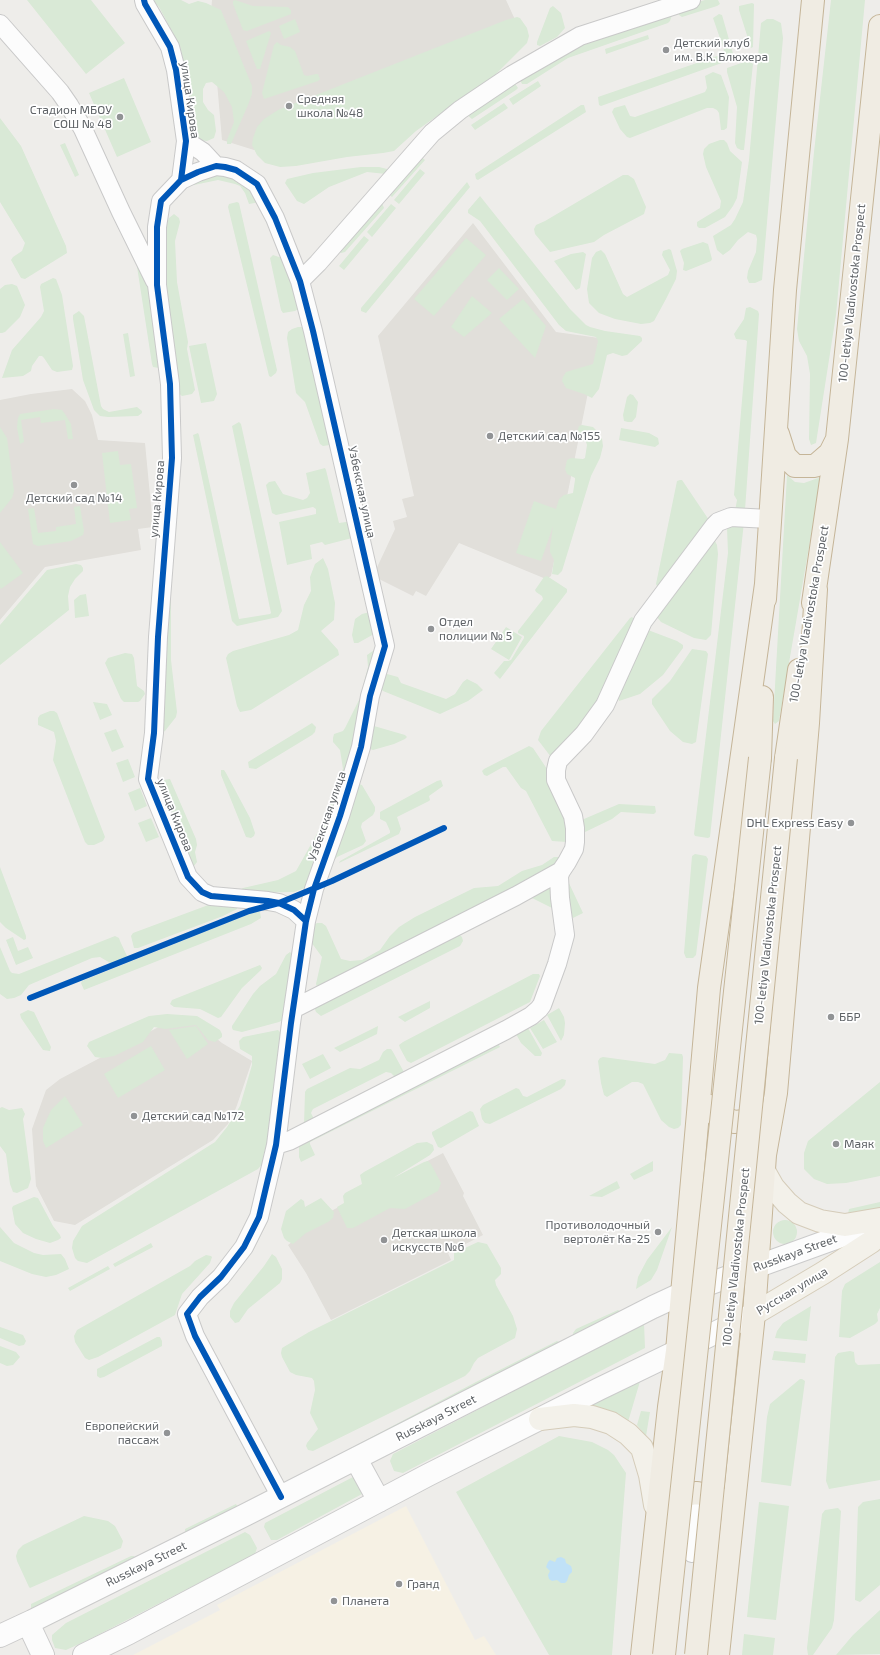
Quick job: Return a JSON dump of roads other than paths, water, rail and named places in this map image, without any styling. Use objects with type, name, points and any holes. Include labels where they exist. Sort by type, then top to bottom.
[{"type":"highway","points":[[664,1655],[760,758],[769,519],[777,433],[785,290],[813,0]]},
{"type":"highway","name":"100-letiya Vladivostoka Prospect","points":[[696,1655],[786,758],[797,678],[816,588],[837,439],[880,26]]},
{"type":"highway","points":[[777,433],[786,456],[795,466],[815,466],[830,453],[837,439]]},
{"type":"highway","points":[[642,1655],[677,1351],[709,988],[766,584]]},
{"type":"highway","points":[[718,1655],[754,1314],[765,1155],[776,1093],[804,774],[816,588]]},
{"type":"highway","points":[[699,1095],[711,1112],[734,1122],[756,1120],[773,1114]]},
{"type":"highway","points":[[657,1515],[675,1496],[697,1493],[718,1498],[733,1512]]},
{"type":"main road","points":[[764,1171],[787,1203],[800,1213],[820,1221],[846,1226],[880,1219]]},
{"type":"main road","name":"Russkaya Street","points":[[0,1636],[281,1497],[646,1310],[681,1294],[880,1222]]},
{"type":"main road","name":"Русская улица","points":[[677,1351],[754,1314],[823,1273],[871,1242],[880,1234]]},
{"type":"main road","points":[[84,1655],[129,1633],[540,1418],[677,1351]]},
{"type":"main road","points":[[540,1418],[574,1415],[592,1417],[611,1423],[628,1434],[642,1448],[650,1475],[657,1515]]},
{"type":"main road","points":[[356,1459],[379,1501]]},
{"type":"main road","points":[[28,1623],[43,1655]]},
{"type":"street","name":"улица Кирова","points":[[144,0],[170,46],[176,70],[186,141],[181,180],[161,202],[157,227],[157,286],[170,384],[172,458],[158,637],[154,733],[148,779],[188,877],[202,892],[211,896],[279,903],[294,910],[306,921]]},
{"type":"street","points":[[300,281],[318,263],[432,133],[460,110],[512,75],[580,36],[691,0]]},
{"type":"street","name":"улица Кирова","points":[[0,24],[60,92],[69,105],[83,129],[120,212],[157,286]]},
{"type":"street","points":[[181,180],[216,166],[202,152],[186,141]]},
{"type":"street","name":"Узбекская улица","points":[[216,166],[236,170],[257,184],[272,211],[300,281],[341,448],[385,646],[370,696],[361,747],[340,816],[314,889],[306,921],[276,1145],[259,1217],[244,1248],[221,1277],[200,1297],[187,1314],[195,1336],[281,1497]]},
{"type":"street","points":[[276,1145],[296,1137],[499,1033],[531,1016],[539,1009],[542,1005],[557,964],[565,935],[560,898],[559,876],[574,849],[576,842],[573,816],[556,780],[558,761],[584,734],[605,705],[643,621],[714,525],[731,517],[769,519]]},
{"type":"street","points":[[293,1010],[516,896],[561,871]]},
{"type":"street","points":[[692,1554],[697,1493]]},
{"type":"water","points":[[561,1557],[565,1559],[566,1563],[571,1566],[572,1569],[572,1572],[565,1583],[561,1583],[557,1580],[552,1581],[549,1579],[548,1575],[550,1571],[546,1567],[550,1560],[555,1562],[557,1558]]},
{"type":"place","name":"Детский клуб им. В.К. Блюхера","points":[[666,50]]},
{"type":"place","name":"Средняя школа №48","points":[[289,106]]},
{"type":"place","name":"Стадион МБОУ СОШ № 48","points":[[120,117]]},
{"type":"place","name":"Детский сад №155","points":[[490,436]]},
{"type":"place","name":"Детский сад №14","points":[[74,485]]},
{"type":"place","name":"Отдел полиции № 5","points":[[431,629]]},
{"type":"place","name":"DHL Express Easy","points":[[851,823]]},
{"type":"place","name":"ББР","points":[[831,1017]]},
{"type":"place","name":"Детский сад №172","points":[[134,1116]]},
{"type":"place","name":"Маяк","points":[[836,1144]]},
{"type":"place","name":"Противолодочный вертолёт Ка-25","points":[[658,1232]]},
{"type":"place","name":"Детская школа искусств №6","points":[[384,1240]]},
{"type":"place","name":"Европейский пассаж","points":[[167,1433]]},
{"type":"place","name":"Гранд","points":[[399,1584]]},
{"type":"place","name":"Планета","points":[[334,1601]]}]
